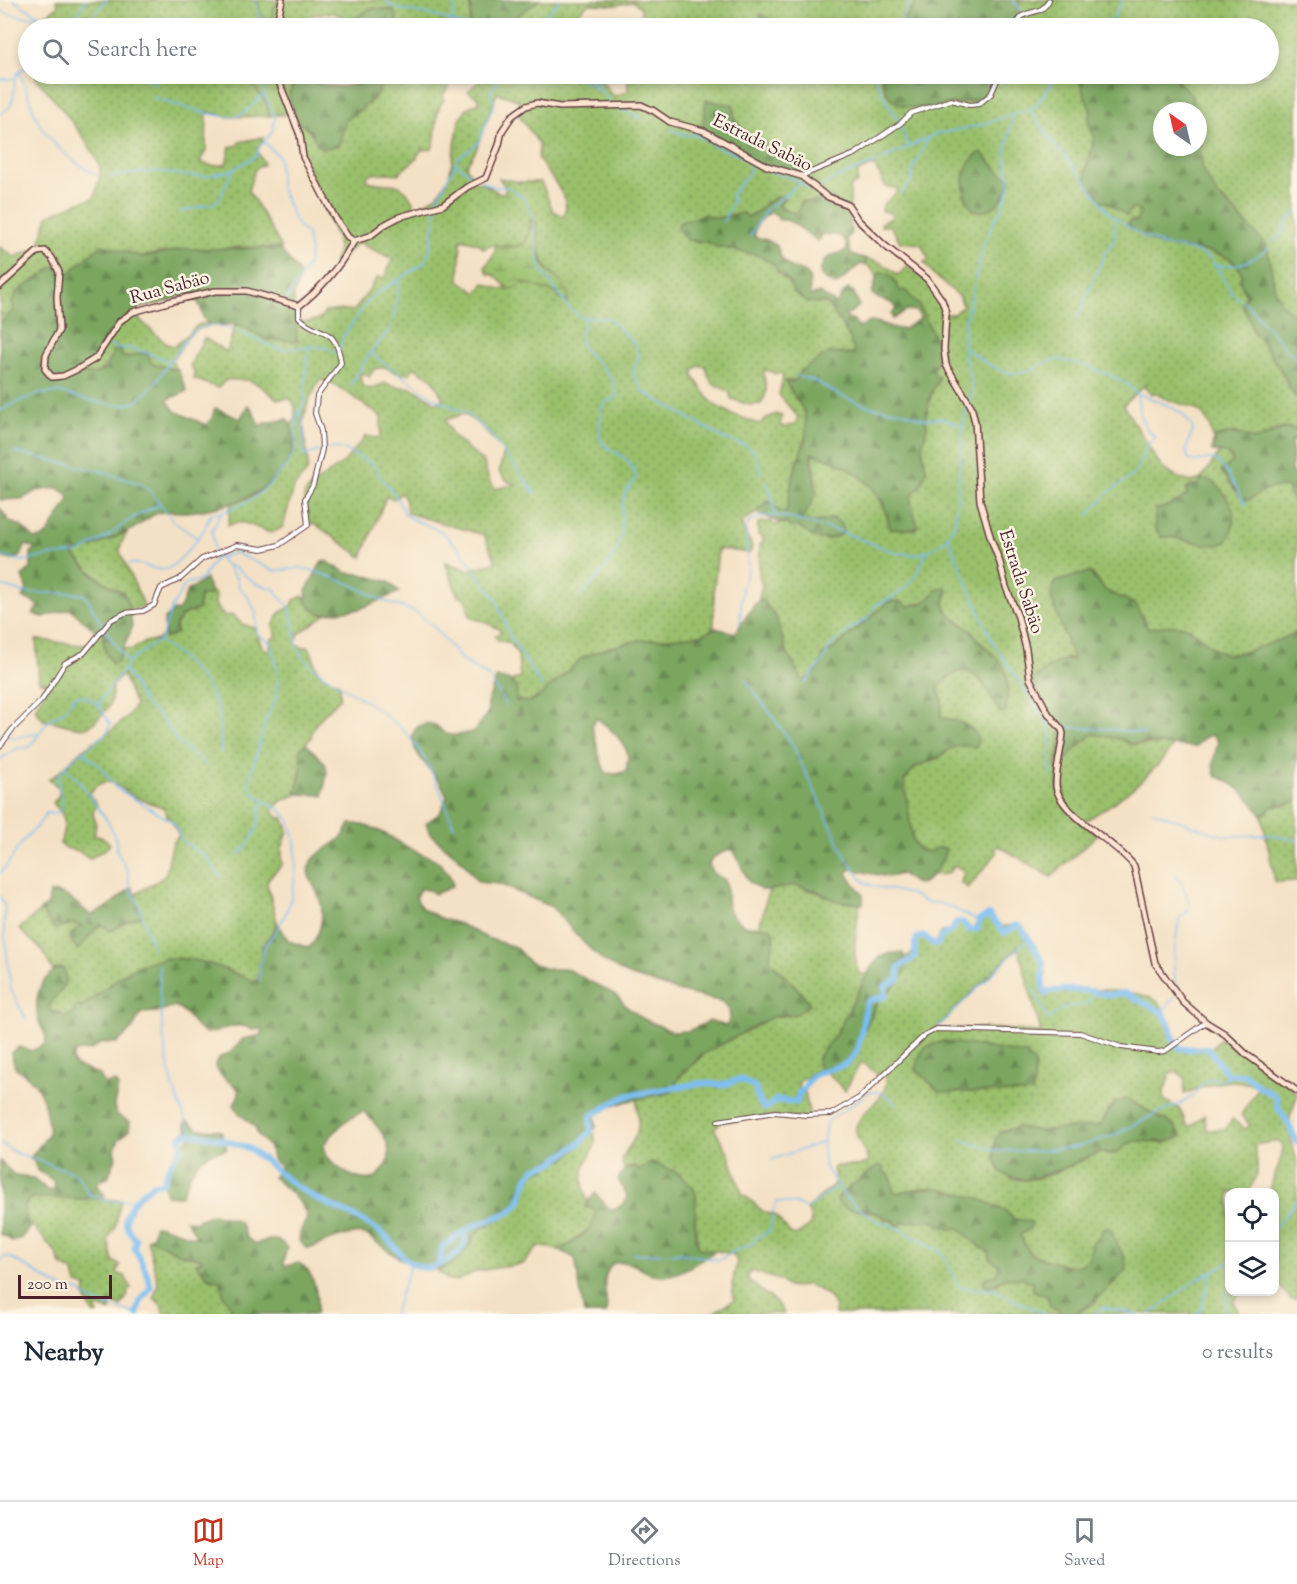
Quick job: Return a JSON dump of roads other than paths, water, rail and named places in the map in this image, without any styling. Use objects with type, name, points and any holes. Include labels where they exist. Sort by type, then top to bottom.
[{"type":"street","points":[[278,18],[282,0]]},
{"type":"street","points":[[1021,18],[1040,11],[1046,7],[1049,0]]},
{"type":"street","points":[[0,746],[12,730],[42,700],[64,663],[84,653],[111,620],[125,613],[143,611],[154,605],[160,588],[180,579],[202,559],[237,545],[262,549],[279,545],[308,525],[305,499],[313,485],[322,449],[321,431],[315,413],[317,396],[341,363],[335,342],[329,334],[304,323],[299,317],[299,306],[317,292],[331,276],[354,241],[348,237],[335,218],[303,157],[300,135],[280,84]]},
{"type":"street","points":[[801,176],[855,154],[901,123],[911,113],[951,100],[969,105],[979,104],[991,94],[996,84]]},
{"type":"street","name":"Estrada Sabäo","points":[[354,241],[370,236],[399,217],[443,205],[467,187],[486,178],[502,131],[512,116],[526,106],[537,103],[560,107],[641,105],[670,122],[704,131],[767,166],[801,176],[826,196],[848,205],[858,220],[884,245],[927,279],[942,300],[946,312],[944,350],[946,365],[971,406],[975,422],[978,483],[983,515],[1018,617],[1030,679],[1038,697],[1063,734],[1056,786],[1066,808],[1127,856],[1134,866],[1155,963],[1183,1002],[1206,1022],[1225,1034],[1247,1055],[1297,1091]]},
{"type":"street","name":"Rua Sabäo","points":[[0,286],[37,252],[45,251],[52,258],[59,272],[57,297],[59,330],[46,356],[45,369],[52,377],[63,376],[96,358],[120,321],[134,312],[172,300],[215,291],[247,291],[299,306]]},
{"type":"street","points":[[718,1121],[775,1112],[806,1115],[831,1114],[859,1098],[925,1035],[937,1029],[1080,1033],[1118,1047],[1158,1052],[1206,1022]]},
{"type":"waterway","points":[[13,0],[43,18]]},
{"type":"waterway","points":[[74,18],[85,0]]},
{"type":"waterway","points":[[96,18],[95,14],[106,0]]},
{"type":"waterway","points":[[256,0],[260,18]]},
{"type":"waterway","points":[[386,0],[389,5],[399,9],[441,18]]},
{"type":"waterway","points":[[452,18],[455,0]]},
{"type":"waterway","points":[[541,18],[559,0]]},
{"type":"waterway","points":[[903,18],[910,0]]},
{"type":"waterway","points":[[1013,0],[1023,13]]},
{"type":"waterway","points":[[1113,18],[1122,0]]},
{"type":"waterway","points":[[0,11],[22,17],[40,17]]},
{"type":"waterway","points":[[549,13],[551,18]]},
{"type":"waterway","points":[[0,114],[10,106],[18,74]]},
{"type":"waterway","points":[[0,79],[14,79]]},
{"type":"waterway","points":[[25,84],[34,112],[52,141],[78,164],[97,175]]},
{"type":"waterway","points":[[109,177],[156,171],[207,176],[232,170],[256,156],[260,146],[272,132],[275,117],[264,94],[262,84]]},
{"type":"waterway","points":[[0,411],[46,393],[61,393],[107,404],[133,403],[148,392],[189,336],[199,328],[210,326],[234,330],[283,349],[314,347],[337,352],[343,337],[370,298],[426,262],[432,240],[437,200],[458,158],[478,143],[495,102],[490,93],[496,84]]},
{"type":"waterway","points":[[589,84],[599,90],[611,104]]},
{"type":"waterway","points":[[598,84],[600,90]]},
{"type":"waterway","points":[[878,84],[900,124],[908,146]]},
{"type":"waterway","points":[[670,129],[685,135],[697,135],[761,168],[798,181],[814,192],[833,179],[873,164],[936,134],[981,125],[1035,107],[1052,84]]},
{"type":"waterway","points":[[152,97],[195,110],[231,117],[245,112],[263,95]]},
{"type":"waterway","points":[[614,107],[641,118]]},
{"type":"waterway","points":[[1029,109],[1109,213],[1141,235],[1162,245],[1192,250],[1209,257],[1232,294],[1247,304],[1297,359]]},
{"type":"waterway","points":[[970,400],[973,389],[964,353],[964,326],[985,241],[1001,211],[1010,185],[1005,155],[1013,115]]},
{"type":"waterway","points":[[901,194],[910,183],[915,165],[928,139]]},
{"type":"waterway","points":[[264,142],[279,157],[280,186],[298,226],[307,234],[310,251],[308,265],[286,301]]},
{"type":"waterway","points":[[455,163],[477,179]]},
{"type":"waterway","points":[[723,222],[733,202],[731,195],[748,175],[751,164]]},
{"type":"waterway","points":[[179,212],[215,203],[220,198],[232,171]]},
{"type":"waterway","points":[[481,181],[495,187],[508,187],[525,199],[532,214],[541,270],[570,309],[581,317],[609,318],[633,342],[639,355],[633,373],[642,391],[725,439],[745,445],[756,455],[761,473]]},
{"type":"waterway","points":[[750,236],[766,210],[800,183]]},
{"type":"waterway","points":[[1271,243],[1281,234],[1289,219],[1297,212]]},
{"type":"waterway","points":[[1077,319],[1105,253],[1115,238],[1115,218]]},
{"type":"waterway","points":[[1216,265],[1238,265],[1269,248]]},
{"type":"waterway","points":[[351,385],[370,353],[389,331],[400,279]]},
{"type":"waterway","points":[[580,597],[603,570],[617,548],[621,534],[623,500],[636,478],[628,462],[604,445],[601,440],[599,428],[602,406],[605,402],[614,399],[617,394],[610,375],[582,347],[580,340],[585,318]]},
{"type":"waterway","points":[[109,345],[119,349],[138,350],[171,361]]},
{"type":"waterway","points":[[259,980],[263,952],[287,911],[296,870],[295,842],[288,819],[280,810],[257,796],[249,787],[250,776],[267,718],[276,697],[279,678],[271,643],[257,634],[256,613],[247,595],[239,588],[236,578],[215,552],[212,530],[221,513],[251,500],[269,485],[296,450],[296,415],[305,403],[309,347]]},
{"type":"waterway","points":[[965,348],[994,367],[1011,373],[1028,371],[1052,360],[1077,363],[1109,375],[1125,383],[1137,393],[1169,406],[1183,415],[1193,429],[1186,449],[1188,459],[1216,461],[1226,471],[1246,505]]},
{"type":"waterway","points":[[370,353],[434,398],[466,413],[489,433],[535,493]]},
{"type":"waterway","points":[[797,376],[815,381],[839,395],[870,407],[901,411],[924,419],[941,418],[963,426]]},
{"type":"waterway","points":[[1088,515],[1107,494],[1136,473],[1147,445],[1155,437],[1147,429],[1140,416],[1137,393]]},
{"type":"waterway","points":[[740,624],[742,588],[748,572],[746,527],[751,521],[764,516],[781,516],[839,531],[897,553],[916,555],[944,541],[955,525],[963,426],[968,404]]},
{"type":"waterway","points":[[300,411],[304,456],[319,451]]},
{"type":"waterway","points":[[324,449],[344,449],[374,465],[379,475],[395,494],[405,514],[441,531],[459,548],[496,599],[511,637],[542,687]]},
{"type":"waterway","points":[[14,452],[104,472],[141,484],[149,490],[174,522],[197,538]]},
{"type":"waterway","points":[[766,481],[771,492],[775,514]]},
{"type":"waterway","points":[[0,556],[23,561],[79,553],[110,535],[132,518],[159,505]]},
{"type":"waterway","points":[[129,564],[134,563],[161,570],[170,567],[198,538],[210,516],[220,513]]},
{"type":"waterway","points":[[948,537],[991,639],[1052,732],[1050,761],[1052,778]]},
{"type":"waterway","points":[[805,684],[822,662],[831,645],[850,629],[867,619],[875,605],[894,597],[906,587],[916,575],[927,552]]},
{"type":"waterway","points":[[220,558],[236,553],[274,571],[300,568],[311,570],[353,585],[381,600],[416,612],[434,627],[462,660],[490,678],[506,706]]},
{"type":"waterway","points":[[98,704],[130,661],[161,639],[171,609],[184,586],[201,580],[217,556]]},
{"type":"waterway","points":[[226,565],[235,568],[256,584],[275,589],[277,595],[290,607],[297,646],[303,658],[385,715],[410,737],[433,774],[454,827]]},
{"type":"waterway","points":[[0,586],[27,593],[85,595],[105,630],[128,662]]},
{"type":"waterway","points":[[160,642],[193,669],[212,695],[219,717],[221,753]]},
{"type":"waterway","points":[[125,670],[146,706],[160,716],[178,742],[206,766]]},
{"type":"waterway","points":[[746,680],[791,742],[847,859],[863,881],[872,886],[911,894],[927,903],[939,903],[951,907],[978,921]]},
{"type":"waterway","points":[[0,759],[18,748],[29,748],[48,721],[64,711],[75,696],[84,696],[98,704]]},
{"type":"waterway","points":[[0,873],[46,813],[60,811],[62,803],[58,780],[62,770],[108,731],[110,724],[98,704]]},
{"type":"waterway","points":[[1062,727],[1110,729],[1145,734]]},
{"type":"waterway","points":[[0,733],[14,738],[39,733]]},
{"type":"waterway","points":[[83,752],[101,767],[116,788],[174,823],[182,841],[207,857],[220,876]]},
{"type":"waterway","points":[[66,768],[79,781],[109,823],[116,840],[117,851],[128,872],[130,889],[138,902],[153,948]]},
{"type":"waterway","points":[[238,855],[255,833],[260,807],[264,802]]},
{"type":"waterway","points":[[1153,811],[1226,836],[1269,835],[1297,840]]},
{"type":"waterway","points":[[1177,875],[1186,893],[1189,908],[1179,918],[1175,945],[1177,990]]},
{"type":"waterway","points":[[0,897],[5,906],[4,925],[11,990],[26,1019]]},
{"type":"waterway","points":[[439,1264],[442,1247],[472,1227],[510,1212],[519,1203],[528,1177],[534,1169],[554,1162],[581,1142],[591,1131],[591,1116],[620,1099],[630,1095],[702,1083],[723,1085],[740,1079],[755,1087],[758,1099],[764,1108],[776,1100],[797,1102],[799,1093],[813,1076],[824,1070],[843,1065],[850,1060],[861,1036],[868,1001],[886,996],[885,986],[899,979],[898,968],[915,957],[917,938],[924,936],[933,944],[938,944],[941,937],[952,930],[956,922],[963,922],[969,930],[978,929],[979,920],[989,915],[1005,933],[1016,925],[1022,928],[1043,962],[1043,988],[1046,994],[1050,991],[1064,990],[1082,990],[1111,995],[1125,993],[1162,1012],[1170,1025],[1172,1037],[1178,1047],[1183,1049],[1208,1048],[1228,1075],[1244,1074],[1274,1095],[1278,1108],[1297,1142]]},
{"type":"waterway","points":[[938,1027],[1029,938]]},
{"type":"waterway","points":[[159,965],[166,1053],[176,1094],[192,1134]]},
{"type":"waterway","points":[[1033,988],[1048,1019],[1066,1007],[1087,1004],[1096,993]]},
{"type":"waterway","points":[[1162,1012],[1175,996]]},
{"type":"waterway","points":[[962,1140],[997,1151],[1039,1151],[1077,1147],[1115,1135],[1180,1104],[1194,1095],[1204,1082],[1212,1079],[1223,1080],[1231,1076]]},
{"type":"waterway","points":[[895,1105],[885,1094],[870,1092],[826,1122],[823,1145],[824,1165],[844,1195],[875,1220],[898,1228],[942,1252],[958,1285],[964,1288],[995,1290],[1046,1314]]},
{"type":"waterway","points":[[137,1314],[140,1302],[151,1287],[134,1247],[136,1240],[126,1225],[128,1211],[142,1193],[153,1184],[163,1183],[169,1166],[182,1148],[180,1137],[185,1134],[218,1138],[250,1149],[308,1194],[380,1232],[410,1263],[417,1266],[430,1268],[453,1256],[462,1249],[466,1232]]},
{"type":"waterway","points":[[771,1160],[823,1142]]},
{"type":"waterway","points":[[0,1143],[16,1153],[75,1173],[89,1194],[106,1201],[136,1200]]},
{"type":"waterway","points":[[633,1254],[680,1253],[719,1260],[752,1244],[756,1238],[770,1231],[777,1202],[796,1204],[807,1209],[838,1185]]},
{"type":"waterway","points":[[1279,1223],[1297,1200]]},
{"type":"waterway","points":[[0,1261],[4,1257],[12,1258],[64,1290],[78,1290],[91,1301],[137,1314]]},
{"type":"waterway","points":[[394,1314],[411,1263]]},
{"type":"waterway","points":[[1150,1314],[1196,1280],[1225,1265]]},
{"type":"waterway","points":[[1194,1314],[1200,1312],[1212,1273]]},
{"type":"waterway","points":[[1224,1314],[1228,1296]]},
{"type":"waterway","points":[[1094,1314],[1106,1308],[1139,1314]]}]
